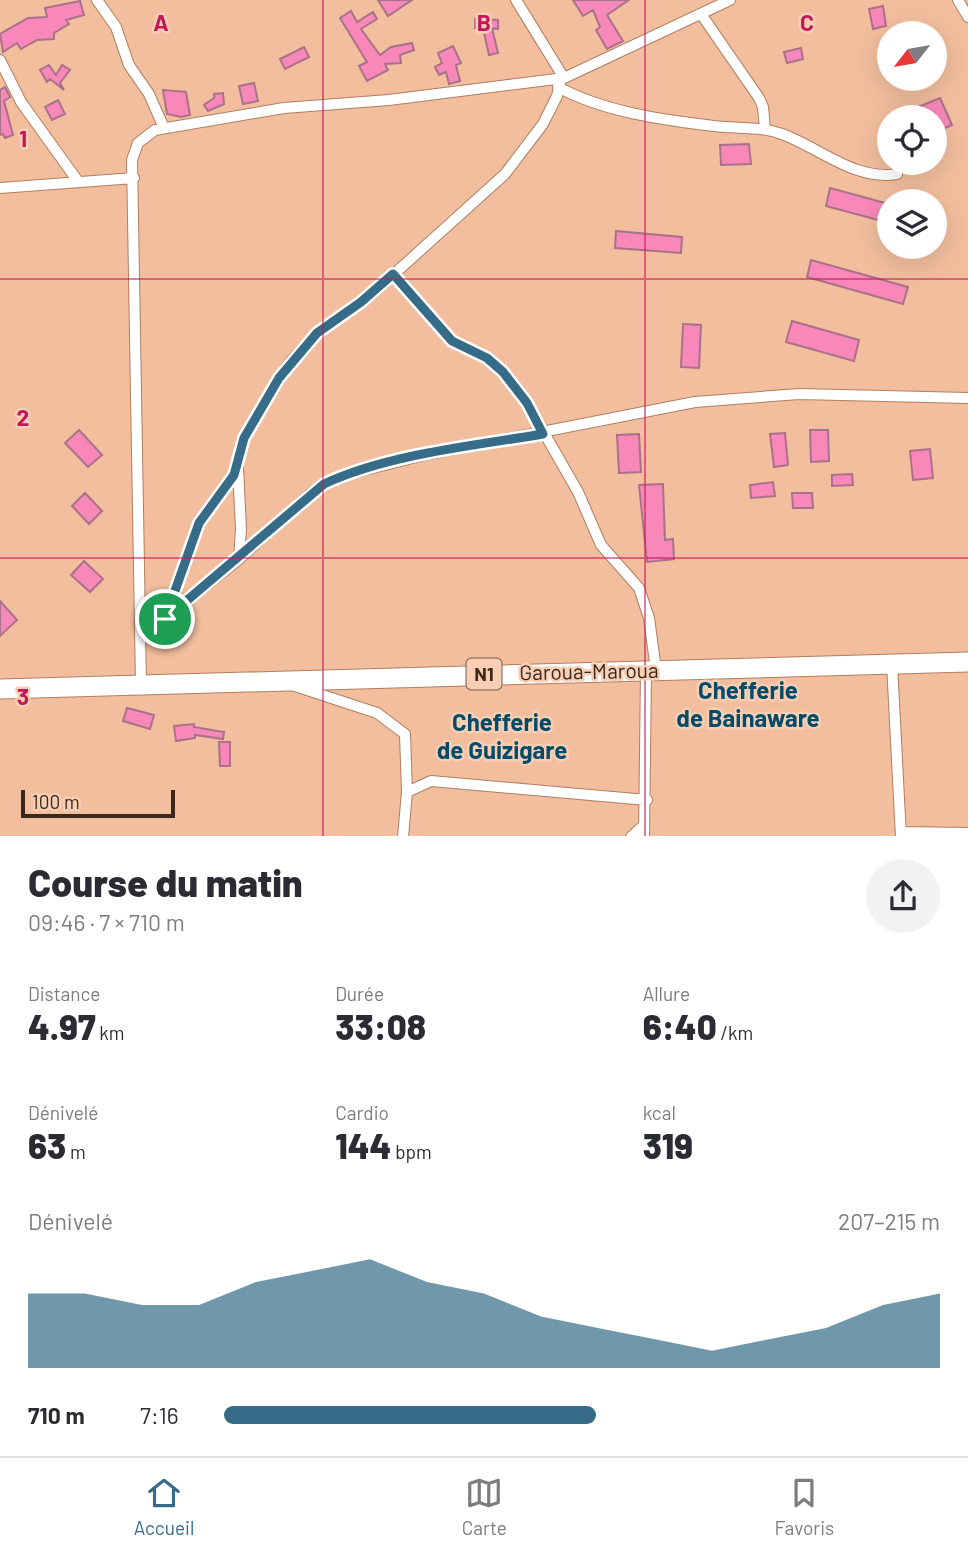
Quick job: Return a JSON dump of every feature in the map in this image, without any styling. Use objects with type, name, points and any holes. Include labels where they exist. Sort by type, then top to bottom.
[{"type":"highway","name":"Garoua-Maroua","points":[[0,689],[968,662]]},
{"type":"street","points":[[97,0],[116,27],[132,73],[149,94],[164,128]]},
{"type":"street","points":[[516,0],[561,81],[591,102],[713,126],[765,129],[785,135],[852,168],[877,174]]},
{"type":"street","points":[[141,685],[132,160],[138,144],[155,130],[284,108],[389,100],[561,81],[730,0]]},
{"type":"street","points":[[958,0],[968,17]]},
{"type":"street","points":[[701,13],[759,98],[763,107],[765,129]]},
{"type":"street","points":[[0,60],[21,102],[77,180]]},
{"type":"street","points":[[239,559],[238,467],[244,438],[290,362],[317,333],[361,302],[505,174],[543,124],[561,81]]},
{"type":"street","points":[[0,188],[77,180],[134,178]]},
{"type":"street","points":[[393,274],[452,341],[487,358],[503,372],[527,403],[578,492],[601,545],[639,588],[649,618],[651,670],[647,800],[644,831],[631,836]]},
{"type":"street","points":[[140,639],[239,559],[310,494],[334,479],[424,455],[543,434],[695,402],[799,394],[968,398]]},
{"type":"street","points":[[165,619],[199,523],[238,467]]},
{"type":"street","points":[[892,664],[901,834],[968,834]]},
{"type":"street","points":[[281,681],[377,713],[400,729],[407,738],[407,792],[402,836]]},
{"type":"street","points":[[407,792],[425,782],[438,781],[647,800]]},
{"type":"building","points":[[378,0],[412,0],[388,16]]},
{"type":"building","points":[[573,0],[629,0],[607,15],[623,41],[607,49],[596,30],[600,27],[593,10],[583,16]]},
{"type":"building","points":[[80,1],[84,15],[66,20],[69,24],[54,33],[54,39],[37,40],[21,49],[17,43],[3,52],[0,34],[28,18],[47,17],[45,8]]},
{"type":"building","points":[[883,6],[885,21],[877,21],[877,28],[873,29],[869,9]]},
{"type":"building","points":[[351,11],[357,22],[373,12],[377,19],[361,29],[380,55],[391,47],[412,43],[414,50],[400,55],[401,63],[385,64],[388,70],[367,81],[359,66],[367,62],[340,18]]},
{"type":"building","points":[[475,19],[498,20],[498,29],[492,28],[498,53],[489,55],[483,28],[475,28]]},
{"type":"building","points":[[453,46],[461,63],[456,65],[460,81],[449,84],[446,72],[439,75],[435,67],[442,63],[438,53]]},
{"type":"building","points":[[304,47],[309,57],[285,69],[280,59]]},
{"type":"building","points":[[801,48],[803,59],[787,63],[784,52]]},
{"type":"building","points":[[49,65],[56,75],[62,65],[70,70],[60,83],[64,90],[50,79],[47,82],[40,70]]},
{"type":"building","points":[[254,83],[258,101],[243,104],[239,86]]},
{"type":"building","points":[[5,87],[10,97],[4,101],[13,135],[5,138],[3,134],[0,135],[0,90]]},
{"type":"building","points":[[163,90],[186,92],[190,115],[181,117],[167,114]]},
{"type":"building","points":[[223,93],[224,104],[208,111],[204,105],[214,98],[214,94]]},
{"type":"building","points":[[940,98],[943,105],[923,105]]},
{"type":"building","points":[[58,100],[65,114],[52,120],[45,107]]},
{"type":"building","points":[[947,114],[952,125],[947,127]]},
{"type":"building","points":[[749,144],[751,164],[721,165],[720,145]]},
{"type":"building","points":[[830,188],[877,201],[877,220],[826,206]]},
{"type":"building","points":[[616,231],[682,237],[681,253],[615,248]]},
{"type":"building","points":[[811,260],[908,287],[903,304],[807,277]]},
{"type":"building","points":[[792,321],[859,340],[854,361],[786,342]]},
{"type":"building","points":[[683,324],[701,325],[699,368],[681,367]]},
{"type":"building","points":[[79,430],[102,455],[88,467],[65,443]]},
{"type":"building","points":[[810,430],[828,430],[829,461],[811,462]]},
{"type":"building","points":[[785,433],[788,465],[774,467],[770,434]]},
{"type":"building","points":[[639,434],[641,472],[619,473],[617,435]]},
{"type":"building","points":[[930,449],[933,478],[913,480],[910,451]]},
{"type":"building","points":[[852,474],[853,485],[832,486],[832,475]]},
{"type":"building","points":[[773,482],[775,496],[751,498],[750,485]]},
{"type":"building","points":[[663,484],[665,540],[673,539],[674,559],[647,562],[639,485]]},
{"type":"building","points":[[85,493],[102,511],[89,524],[72,506]]},
{"type":"building","points":[[792,493],[812,493],[813,508],[793,508]]},
{"type":"building","points":[[84,561],[103,579],[90,592],[71,575]]},
{"type":"building","points":[[0,601],[17,620],[0,636]]},
{"type":"building","points":[[127,708],[154,715],[150,729],[123,721]]},
{"type":"building","points":[[194,724],[194,727],[224,732],[223,739],[195,735],[195,738],[176,741],[174,726]]},
{"type":"building","points":[[219,742],[230,742],[230,766],[220,766]]},
{"type":"district","name":"Chefferie de Bainaware","points":[[748,705]]},
{"type":"district","name":"Chefferie de Guizigare","points":[[502,737]]},
{"type":"route","points":[[393,274],[444,334],[452,341],[487,358],[503,372],[535,417],[543,434],[424,455],[345,475],[324,484],[239,559],[165,619],[199,523],[234,475],[244,438],[279,378],[317,333],[373,293],[393,274]]}]
